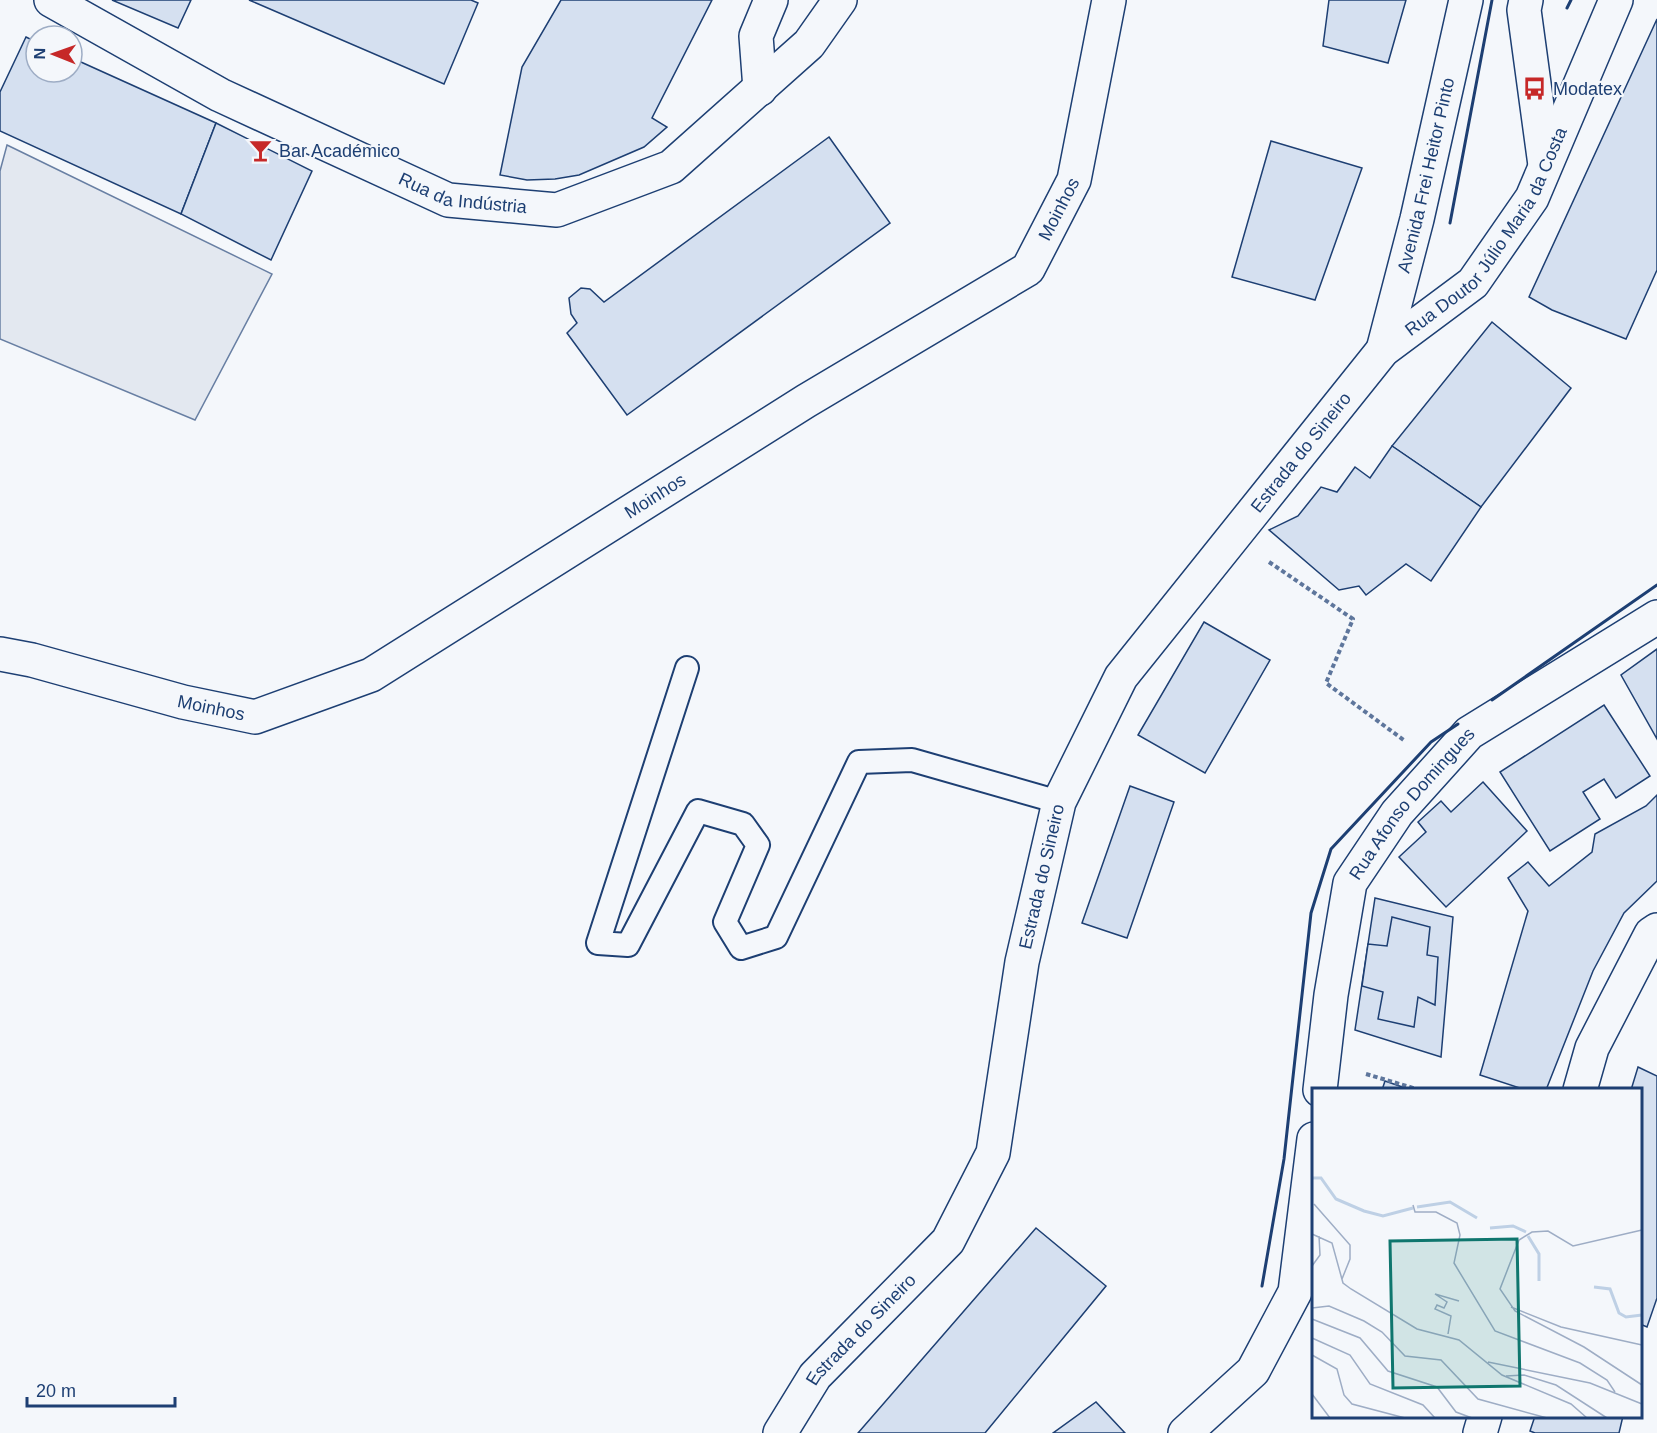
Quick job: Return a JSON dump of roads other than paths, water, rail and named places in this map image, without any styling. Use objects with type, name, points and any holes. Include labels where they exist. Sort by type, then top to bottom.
[{"type":"street","name":"Rua da Indústria","points":[[51,0],[220,95],[448,200],[557,210],[671,168],[809,44],[840,0]]},
{"type":"street","points":[[760,89],[756,36],[771,0]]},
{"type":"street","name":"Moinhos","points":[[0,654],[32,660],[183,702],[255,717],[371,675],[806,400],[1028,269],[1074,180],[1109,0]]},
{"type":"street","name":"Avenida Frei Heitor Pinto","points":[[1383,350],[1417,219],[1466,0]]},
{"type":"street","points":[[1526,0],[1524,10],[1545,165]]},
{"type":"street","name":"Rua Doutor Júlio Maria da Costa","points":[[1383,350],[1473,283],[1532,198],[1617,0]]},
{"type":"street","name":"Estrada do Sineiro","points":[[780,1433],[815,1376],[948,1241],[993,1153],[1022,962],[1059,802],[1121,677],[1383,350]]},
{"type":"street","name":"Rua Afonso Domingues","points":[[1321,1075],[1331,995],[1350,883],[1397,813],[1469,733],[1657,617]]},
{"type":"street","points":[[1580,1088],[1592,1048],[1651,934],[1657,930]]},
{"type":"street","points":[[1185,1433],[1253,1371],[1295,1292],[1312,1155]]},
{"type":"street","points":[[1480,1433],[1484,1418]]},
{"type":"lane","points":[[687,668],[598,943],[628,945],[698,811],[743,824],[758,845],[725,922],[741,948],[777,937],[859,762],[912,760],[1059,802]]},
{"type":"place","name":"Modatex","points":[[1535,89]]},
{"type":"place","name":"Bar Académico","points":[[261,151]]}]
